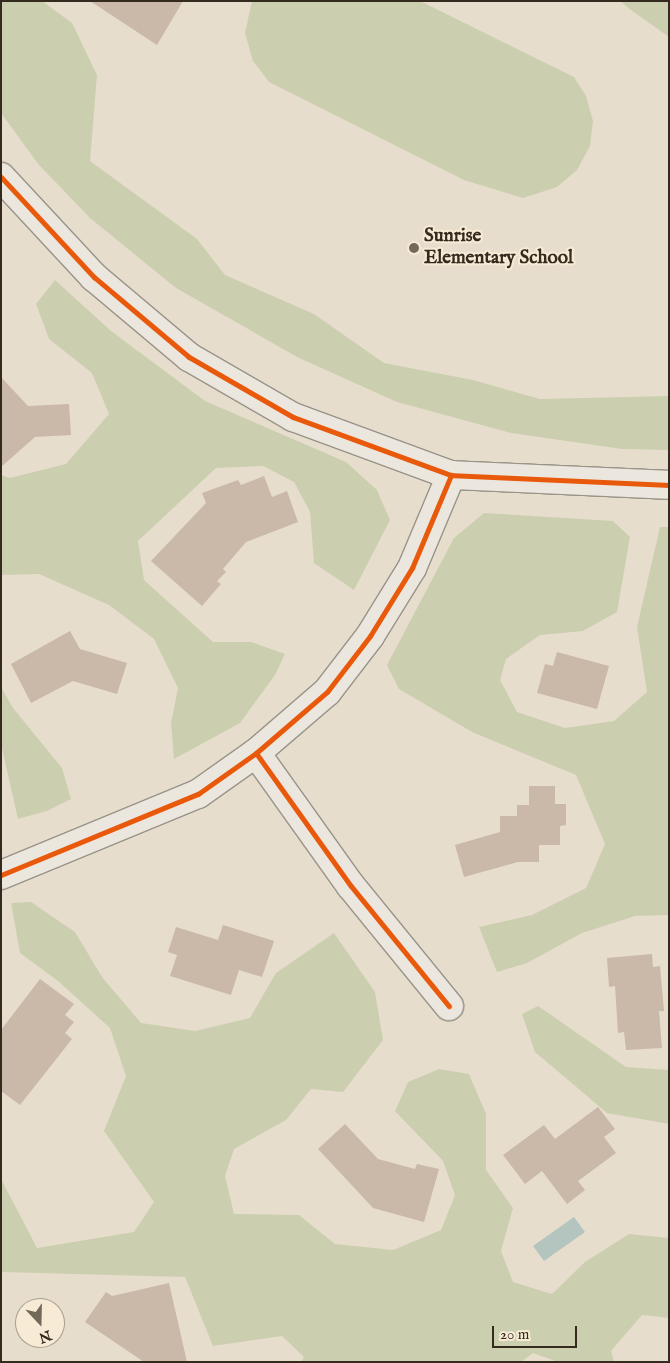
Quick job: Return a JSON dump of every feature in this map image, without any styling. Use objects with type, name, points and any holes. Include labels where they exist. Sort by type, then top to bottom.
[{"type":"street","points":[[1,177],[94,278],[189,357],[293,417],[451,475],[669,485]]},
{"type":"street","points":[[1,875],[198,794],[256,753],[327,692],[370,636],[412,568],[451,475]]},
{"type":"street","points":[[256,753],[351,886],[449,1006]]},
{"type":"green space","points":[[1,1],[42,1],[72,23],[97,75],[90,161],[197,239],[225,275],[314,314],[384,363],[473,380],[540,399],[669,396],[669,450],[622,449],[511,433],[397,402],[297,357],[176,288],[90,218],[39,165],[1,113]]},
{"type":"green space","points":[[252,1],[420,1],[574,77],[586,96],[593,121],[590,146],[577,170],[557,187],[523,198],[464,180],[269,82],[253,61],[245,33]]},
{"type":"green space","points":[[620,1],[669,1],[669,37],[631,10]]},
{"type":"green space","points":[[55,280],[111,331],[205,401],[346,462],[377,490],[390,520],[354,590],[314,563],[310,512],[294,482],[263,466],[216,468],[138,541],[144,580],[213,642],[251,642],[285,654],[275,675],[240,723],[174,759],[171,723],[178,688],[154,639],[109,605],[39,574],[1,575],[1,475],[10,478],[66,464],[109,414],[92,373],[49,339],[36,304]]},
{"type":"green space","points":[[484,513],[613,521],[630,537],[617,612],[583,631],[540,635],[506,659],[500,680],[517,712],[565,728],[614,721],[647,692],[637,627],[660,527],[669,527],[669,915],[635,916],[582,933],[527,963],[497,972],[479,927],[532,915],[586,888],[605,844],[576,775],[472,732],[399,689],[387,665],[454,538]]},
{"type":"green space","points":[[1,687],[13,708],[62,768],[71,799],[47,811],[18,819],[1,744]]},
{"type":"green space","points":[[31,902],[75,932],[102,977],[141,1023],[195,1031],[250,1018],[276,973],[334,933],[375,992],[383,1040],[343,1092],[311,1089],[286,1120],[234,1149],[225,1176],[234,1214],[299,1215],[335,1244],[393,1250],[441,1230],[455,1195],[443,1161],[395,1111],[408,1082],[439,1069],[469,1074],[486,1114],[486,1170],[513,1208],[501,1251],[513,1282],[552,1294],[585,1262],[629,1234],[669,1238],[669,1318],[642,1315],[611,1351],[614,1362],[558,1362],[533,1353],[521,1362],[301,1362],[304,1357],[282,1336],[213,1346],[185,1277],[1,1272],[1,1179],[37,1248],[134,1232],[154,1202],[104,1131],[126,1076],[110,1028],[58,981],[20,953],[11,903]]},
{"type":"green space","points":[[538,1006],[626,1067],[669,1070],[669,1124],[607,1113],[535,1052],[522,1014]]},
{"type":"shaded area","points":[[574,1217],[585,1232],[544,1261],[533,1246]]},
{"type":"building","points":[[90,1],[183,1],[157,45]]},
{"type":"building","points":[[1,377],[28,406],[69,404],[71,435],[35,437],[1,467]]},
{"type":"building","points":[[264,476],[272,497],[287,491],[298,522],[246,542],[223,569],[226,572],[217,581],[221,584],[202,606],[151,561],[206,503],[202,493],[238,480],[241,485]]},
{"type":"building","points":[[70,631],[80,649],[127,663],[117,694],[73,681],[31,703],[11,664]]},
{"type":"building","points":[[557,652],[609,666],[597,709],[537,693],[545,664],[553,666]]},
{"type":"building","points":[[529,786],[555,786],[555,804],[566,804],[566,825],[560,826],[560,845],[539,845],[539,862],[518,862],[464,877],[455,845],[500,832],[500,816],[517,816],[517,805],[529,805]]},
{"type":"building","points":[[223,925],[274,941],[262,977],[239,970],[231,995],[170,976],[177,955],[168,952],[176,927],[218,940]]},
{"type":"building","points":[[652,954],[653,967],[660,966],[664,1011],[659,1011],[662,1048],[626,1050],[624,1032],[618,1033],[615,986],[609,987],[607,958]]},
{"type":"building","points":[[40,979],[74,1004],[65,1015],[74,1022],[65,1033],[72,1039],[20,1105],[1,1091],[1,1030]]},
{"type":"building","points":[[598,1107],[615,1129],[604,1137],[616,1153],[578,1181],[585,1190],[567,1204],[542,1171],[525,1184],[503,1155],[544,1125],[555,1139]]},
{"type":"building","points":[[345,1124],[378,1159],[415,1169],[417,1164],[439,1169],[424,1222],[373,1208],[318,1149]]},
{"type":"building","points":[[169,1283],[187,1362],[144,1362],[85,1322],[106,1292],[112,1296]]},
{"type":"cycle path","points":[[1,177],[94,277],[189,357],[293,417],[451,475],[669,485]]},
{"type":"cycle path","points":[[1,875],[198,794],[256,753],[327,692],[370,636],[412,568],[451,475]]},
{"type":"cycle path","points":[[256,753],[351,886],[449,1006]]},
{"type":"place","name":"Sunrise Elementary School","points":[[414,248]]}]
